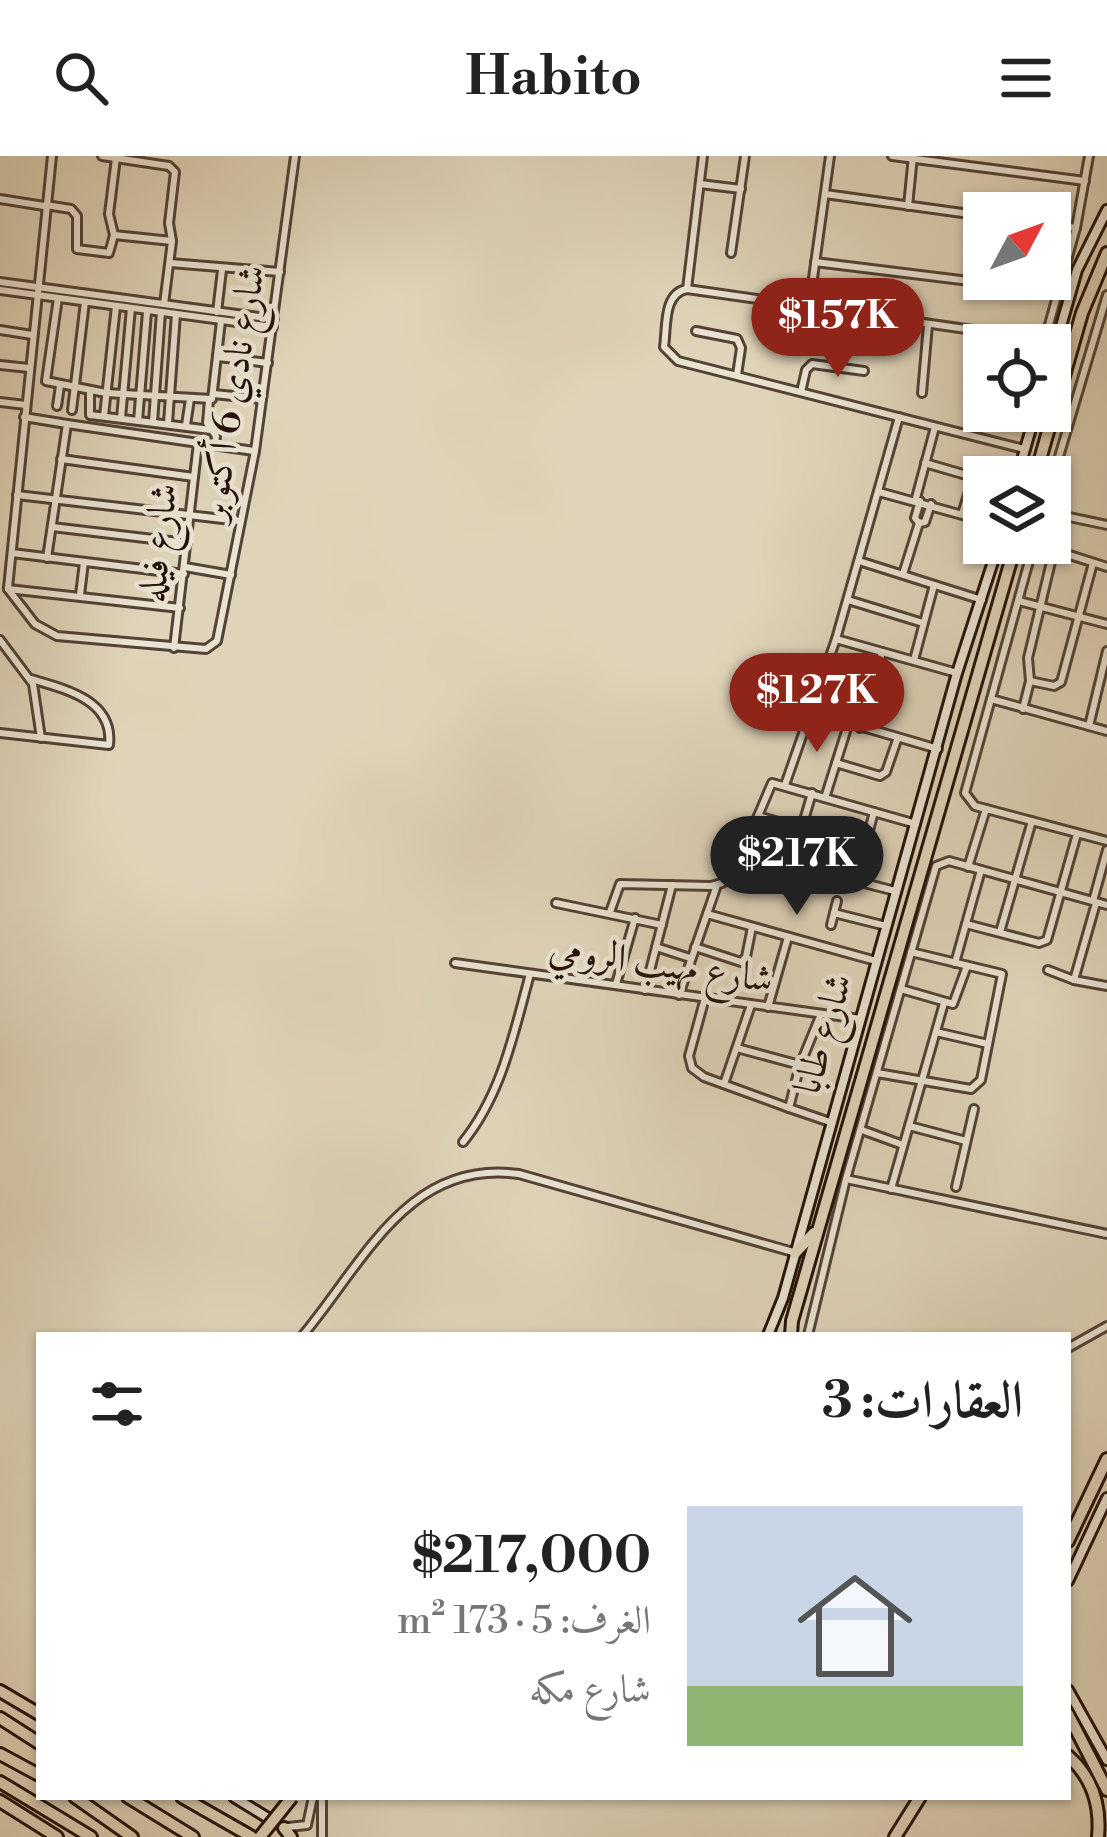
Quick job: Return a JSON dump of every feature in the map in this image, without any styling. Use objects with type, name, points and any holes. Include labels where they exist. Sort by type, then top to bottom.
[{"type":"highway","points":[[1071,352],[1107,253]]},
{"type":"highway","points":[[791,1332],[904,921],[1010,564]]},
{"type":"highway","points":[[950,771],[968,776]]},
{"type":"highway","points":[[904,921],[919,923]]},
{"type":"highway","points":[[839,1150],[854,1154]]},
{"type":"highway","points":[[795,1253],[817,1232]]},
{"type":"highway","points":[[784,1332],[792,1321]]},
{"type":"highway","points":[[1071,1535],[1107,1459]]},
{"type":"highway","points":[[0,1690],[36,1703]]},
{"type":"highway","points":[[0,1690],[36,1712]]},
{"type":"highway","points":[[1071,1720],[1107,1790]]},
{"type":"highway","points":[[4,1722],[36,1741]]},
{"type":"highway","points":[[0,1754],[36,1773]]},
{"type":"highway","points":[[1071,1760],[1093,1790],[1098,1837]]},
{"type":"highway","points":[[0,1782],[91,1837]]},
{"type":"highway","points":[[79,1800],[132,1837]]},
{"type":"highway","points":[[133,1800],[193,1837]]},
{"type":"highway","points":[[188,1800],[256,1837],[289,1800]]},
{"type":"highway","points":[[895,1837],[918,1800]]},
{"type":"highway","points":[[0,1801],[57,1837]]},
{"type":"street","points":[[52,156],[8,589],[35,624],[57,636],[174,648]]},
{"type":"street","points":[[102,156],[147,159],[175,172],[153,422]]},
{"type":"street","name":"شارع نادي 6 أكتوبر","points":[[174,648],[206,649],[220,637],[255,451],[295,156]]},
{"type":"street","points":[[687,290],[703,156]]},
{"type":"street","points":[[731,254],[745,156]]},
{"type":"street","points":[[809,307],[830,156]]},
{"type":"street","points":[[892,156],[1085,181]]},
{"type":"street","points":[[992,169],[994,156]]},
{"type":"street","points":[[1071,246],[1089,156]]},
{"type":"street","points":[[908,206],[913,157]]},
{"type":"street","points":[[0,200],[71,208],[77,216],[75,246],[105,255],[112,250],[114,235],[109,214],[116,158]]},
{"type":"street","points":[[700,184],[741,189]]},
{"type":"street","points":[[825,194],[963,213]]},
{"type":"street","points":[[1062,324],[1077,270],[1107,210]]},
{"type":"street","points":[[1071,227],[1076,228]]},
{"type":"street","points":[[114,235],[172,241]]},
{"type":"street","points":[[815,262],[963,280]]},
{"type":"street","points":[[170,263],[280,272]]},
{"type":"street","points":[[215,446],[216,436],[207,423],[218,356],[222,270]]},
{"type":"street","points":[[0,286],[273,323]]},
{"type":"street","points":[[963,328],[687,290],[671,298],[664,347],[669,356],[1024,449]]},
{"type":"street","points":[[36,291],[130,308],[148,306]]},
{"type":"street","points":[[1059,456],[1107,295]]},
{"type":"street","points":[[58,298],[45,377],[50,385],[190,399],[262,399]]},
{"type":"street","points":[[72,410],[86,302]]},
{"type":"street","points":[[104,417],[116,306]]},
{"type":"street","points":[[138,421],[148,306]]},
{"type":"street","points":[[121,419],[130,308]]},
{"type":"street","points":[[162,308],[176,314],[219,316]]},
{"type":"street","points":[[168,424],[176,314]]},
{"type":"street","points":[[922,393],[928,324]]},
{"type":"street","points":[[0,330],[32,334]]},
{"type":"street","points":[[696,331],[737,339],[741,348],[737,375]]},
{"type":"street","points":[[218,356],[268,364]]},
{"type":"street","points":[[0,364],[28,368]]},
{"type":"street","points":[[801,392],[812,364],[864,371]]},
{"type":"street","points":[[57,406],[60,386]]},
{"type":"street","points":[[90,391],[88,412],[211,430]]},
{"type":"street","points":[[186,426],[190,399]]},
{"type":"street","points":[[0,402],[26,405]]},
{"type":"street","points":[[24,417],[255,451]]},
{"type":"street","points":[[782,784],[836,639],[899,417]]},
{"type":"street","points":[[47,558],[67,424]]},
{"type":"street","points":[[919,524],[915,518],[935,427]]},
{"type":"street","points":[[1022,456],[1029,432]]},
{"type":"street","name":"شارع فيله","points":[[174,648],[198,443]]},
{"type":"street","points":[[62,459],[194,477]]},
{"type":"street","points":[[926,463],[963,474]]},
{"type":"street","points":[[879,492],[963,511]]},
{"type":"street","points":[[17,495],[242,521]]},
{"type":"street","points":[[919,524],[925,522],[931,504]]},
{"type":"street","points":[[1071,518],[1107,526]]},
{"type":"street","points":[[903,574],[919,524]]},
{"type":"street","points":[[52,527],[187,543]]},
{"type":"street","points":[[0,532],[14,533]]},
{"type":"street","points":[[12,553],[231,575]]},
{"type":"street","points":[[1071,555],[1107,567]]},
{"type":"street","points":[[859,561],[982,600]]},
{"type":"street","points":[[80,595],[84,562]]},
{"type":"street","points":[[1030,680],[1054,686],[1061,682],[1094,562]]},
{"type":"street","name":"شارع طابا","points":[[769,1332],[957,673],[993,564]]},
{"type":"street","points":[[1028,564],[968,776],[966,799],[1107,846],[1074,980]]},
{"type":"street","points":[[1023,709],[1030,680],[1028,658],[1051,564]]},
{"type":"street","points":[[914,660],[934,585]]},
{"type":"street","points":[[8,589],[180,608]]},
{"type":"street","points":[[848,600],[923,623]]},
{"type":"street","points":[[1018,601],[1107,624]]},
{"type":"street","points":[[836,639],[957,673]]},
{"type":"street","points":[[0,640],[31,679],[41,737]]},
{"type":"street","points":[[1089,726],[1107,651]]},
{"type":"street","points":[[860,728],[882,652]]},
{"type":"street","points":[[0,733],[109,745],[104,717],[83,697],[31,679]]},
{"type":"street","points":[[991,699],[1107,731]]},
{"type":"street","points":[[812,712],[938,749]]},
{"type":"street","points":[[825,798],[848,725]]},
{"type":"street","points":[[836,763],[884,775],[897,740]]},
{"type":"street","points":[[610,912],[620,884],[717,885],[732,875],[767,787],[782,784],[916,824]]},
{"type":"street","points":[[791,864],[812,794]]},
{"type":"street","points":[[968,867],[986,809]]},
{"type":"street","points":[[855,882],[874,812]]},
{"type":"street","points":[[757,815],[864,847]]},
{"type":"street","points":[[1000,932],[1032,821]]},
{"type":"street","points":[[966,924],[1039,943],[1047,940],[1077,833]]},
{"type":"street","points":[[746,847],[895,891]]},
{"type":"street","points":[[809,1332],[846,1179],[936,866],[949,861],[1107,905]]},
{"type":"street","points":[[956,963],[981,870]]},
{"type":"street","points":[[645,990],[672,885]]},
{"type":"street","points":[[680,994],[717,885]]},
{"type":"street","points":[[831,925],[837,901]]},
{"type":"street","points":[[556,903],[662,925]]},
{"type":"street","points":[[707,914],[876,961]]},
{"type":"street","points":[[834,914],[886,926]]},
{"type":"street","points":[[615,986],[634,918]]},
{"type":"street","points":[[695,947],[741,962],[752,927]]},
{"type":"street","points":[[768,1007],[788,938]]},
{"type":"street","points":[[656,947],[690,958]]},
{"type":"street","points":[[877,1073],[975,1088],[981,1081],[1002,974],[911,952]]},
{"type":"street","name":"شارع مهيب الرومي","points":[[455,964],[860,1019]]},
{"type":"street","points":[[901,989],[944,1003],[957,1001],[967,966]]},
{"type":"street","points":[[1048,970],[1107,986]]},
{"type":"street","points":[[464,1142],[496,1087],[530,974]]},
{"type":"street","points":[[705,998],[690,1063],[697,1073],[830,1122]]},
{"type":"street","points":[[891,1189],[944,1003]]},
{"type":"street","points":[[724,1084],[751,1005]]},
{"type":"street","points":[[789,1108],[821,1014]]},
{"type":"street","points":[[936,1031],[988,1044]]},
{"type":"street","points":[[737,1048],[800,1065]]},
{"type":"street","points":[[956,1186],[974,1109]]},
{"type":"street","points":[[909,1126],[966,1141]]},
{"type":"street","points":[[862,1130],[903,1145]]},
{"type":"street","points":[[305,1332],[406,1206],[440,1183],[472,1173],[519,1174],[795,1253]]},
{"type":"street","points":[[846,1179],[1107,1234]]},
{"type":"street","points":[[1071,1346],[1107,1326]]},
{"type":"street","points":[[1071,1575],[1107,1498]]},
{"type":"street","points":[[1071,1695],[1107,1760]]},
{"type":"street","points":[[239,1800],[288,1832],[307,1825],[317,1800]]},
{"type":"street","points":[[318,1800],[322,1837]]}]
